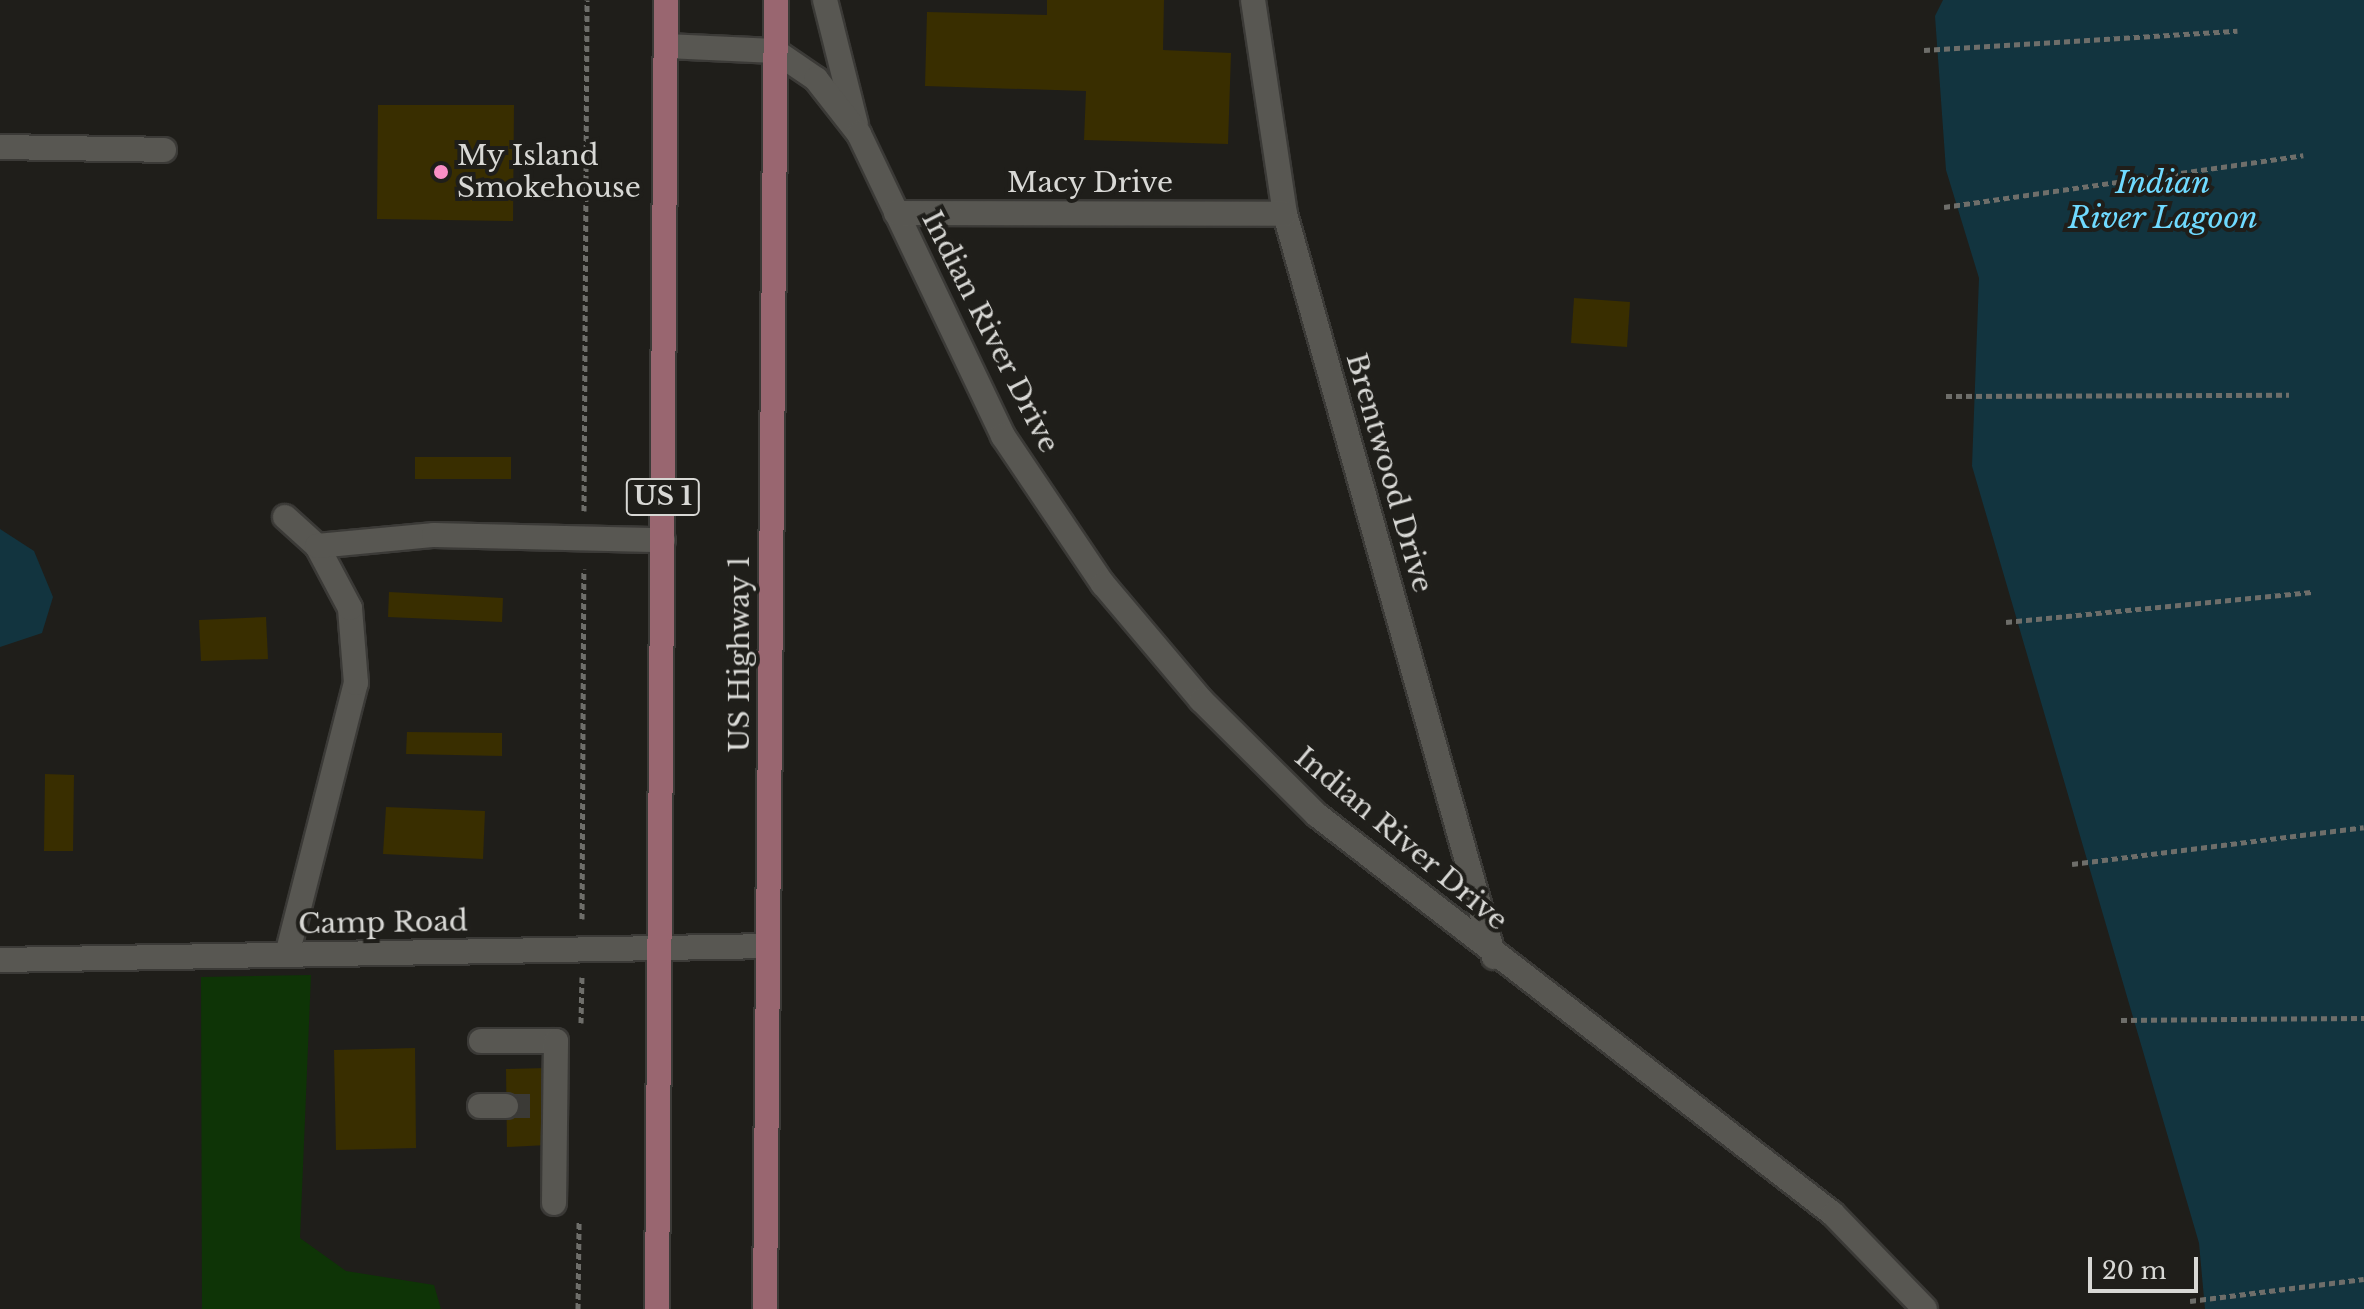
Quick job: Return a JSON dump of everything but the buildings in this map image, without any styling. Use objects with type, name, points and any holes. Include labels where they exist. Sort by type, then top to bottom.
[{"type":"main road","name":"US 1","points":[[657,1309],[666,0]]},
{"type":"main road","name":"US Highway 1","points":[[765,1309],[776,0]]},
{"type":"street","points":[[825,0],[859,134]]},
{"type":"street","name":"Brentwood Drive","points":[[1253,0],[1285,214],[1494,957]]},
{"type":"street","points":[[666,46],[775,51]]},
{"type":"street","name":"Indian River Drive","points":[[775,51],[816,79],[859,134],[1003,436],[1103,584],[1201,700],[1317,815],[1494,957],[1833,1214],[1925,1309]]},
{"type":"street","points":[[0,147],[164,150]]},
{"type":"street","name":"Macy Drive","points":[[896,213],[1285,214]]},
{"type":"street","points":[[285,517],[317,546],[350,608],[356,683],[287,955]]},
{"type":"street","points":[[317,546],[382,537],[584,534],[663,540]]},
{"type":"street","name":"Camp Road","points":[[0,960],[768,946]]},
{"type":"street","points":[[481,1041],[556,1041],[551,1105],[554,1203]]},
{"type":"street","points":[[480,1106],[506,1106]]},
{"type":"path","points":[[581,1029],[587,0]]},
{"type":"path","points":[[1924,50],[2237,31]]},
{"type":"path","points":[[1944,207],[2303,155]]},
{"type":"path","points":[[1946,396],[2289,395]]},
{"type":"path","points":[[2006,622],[2312,592]]},
{"type":"path","points":[[2072,864],[2364,827]]},
{"type":"path","points":[[2121,1020],[2364,1018]]},
{"type":"path","points":[[578,1309],[579,1203]]},
{"type":"path","points":[[2190,1301],[2364,1279]]},
{"type":"green space","points":[[311,975],[300,1238],[346,1271],[434,1285],[441,1309],[202,1309],[201,977]]},
{"type":"water","name":"Indian River Lagoon","points":[[1943,0],[2364,0],[2364,1309],[2205,1309],[2199,1243],[1972,466],[1979,278],[1946,170],[1935,16]]},
{"type":"water","points":[[0,529],[34,551],[53,597],[42,633],[0,647]]},
{"type":"tunnel","points":[[506,1106],[547,1106]]},
{"type":"place","name":"My Island Smokehouse","points":[[441,172]]}]
